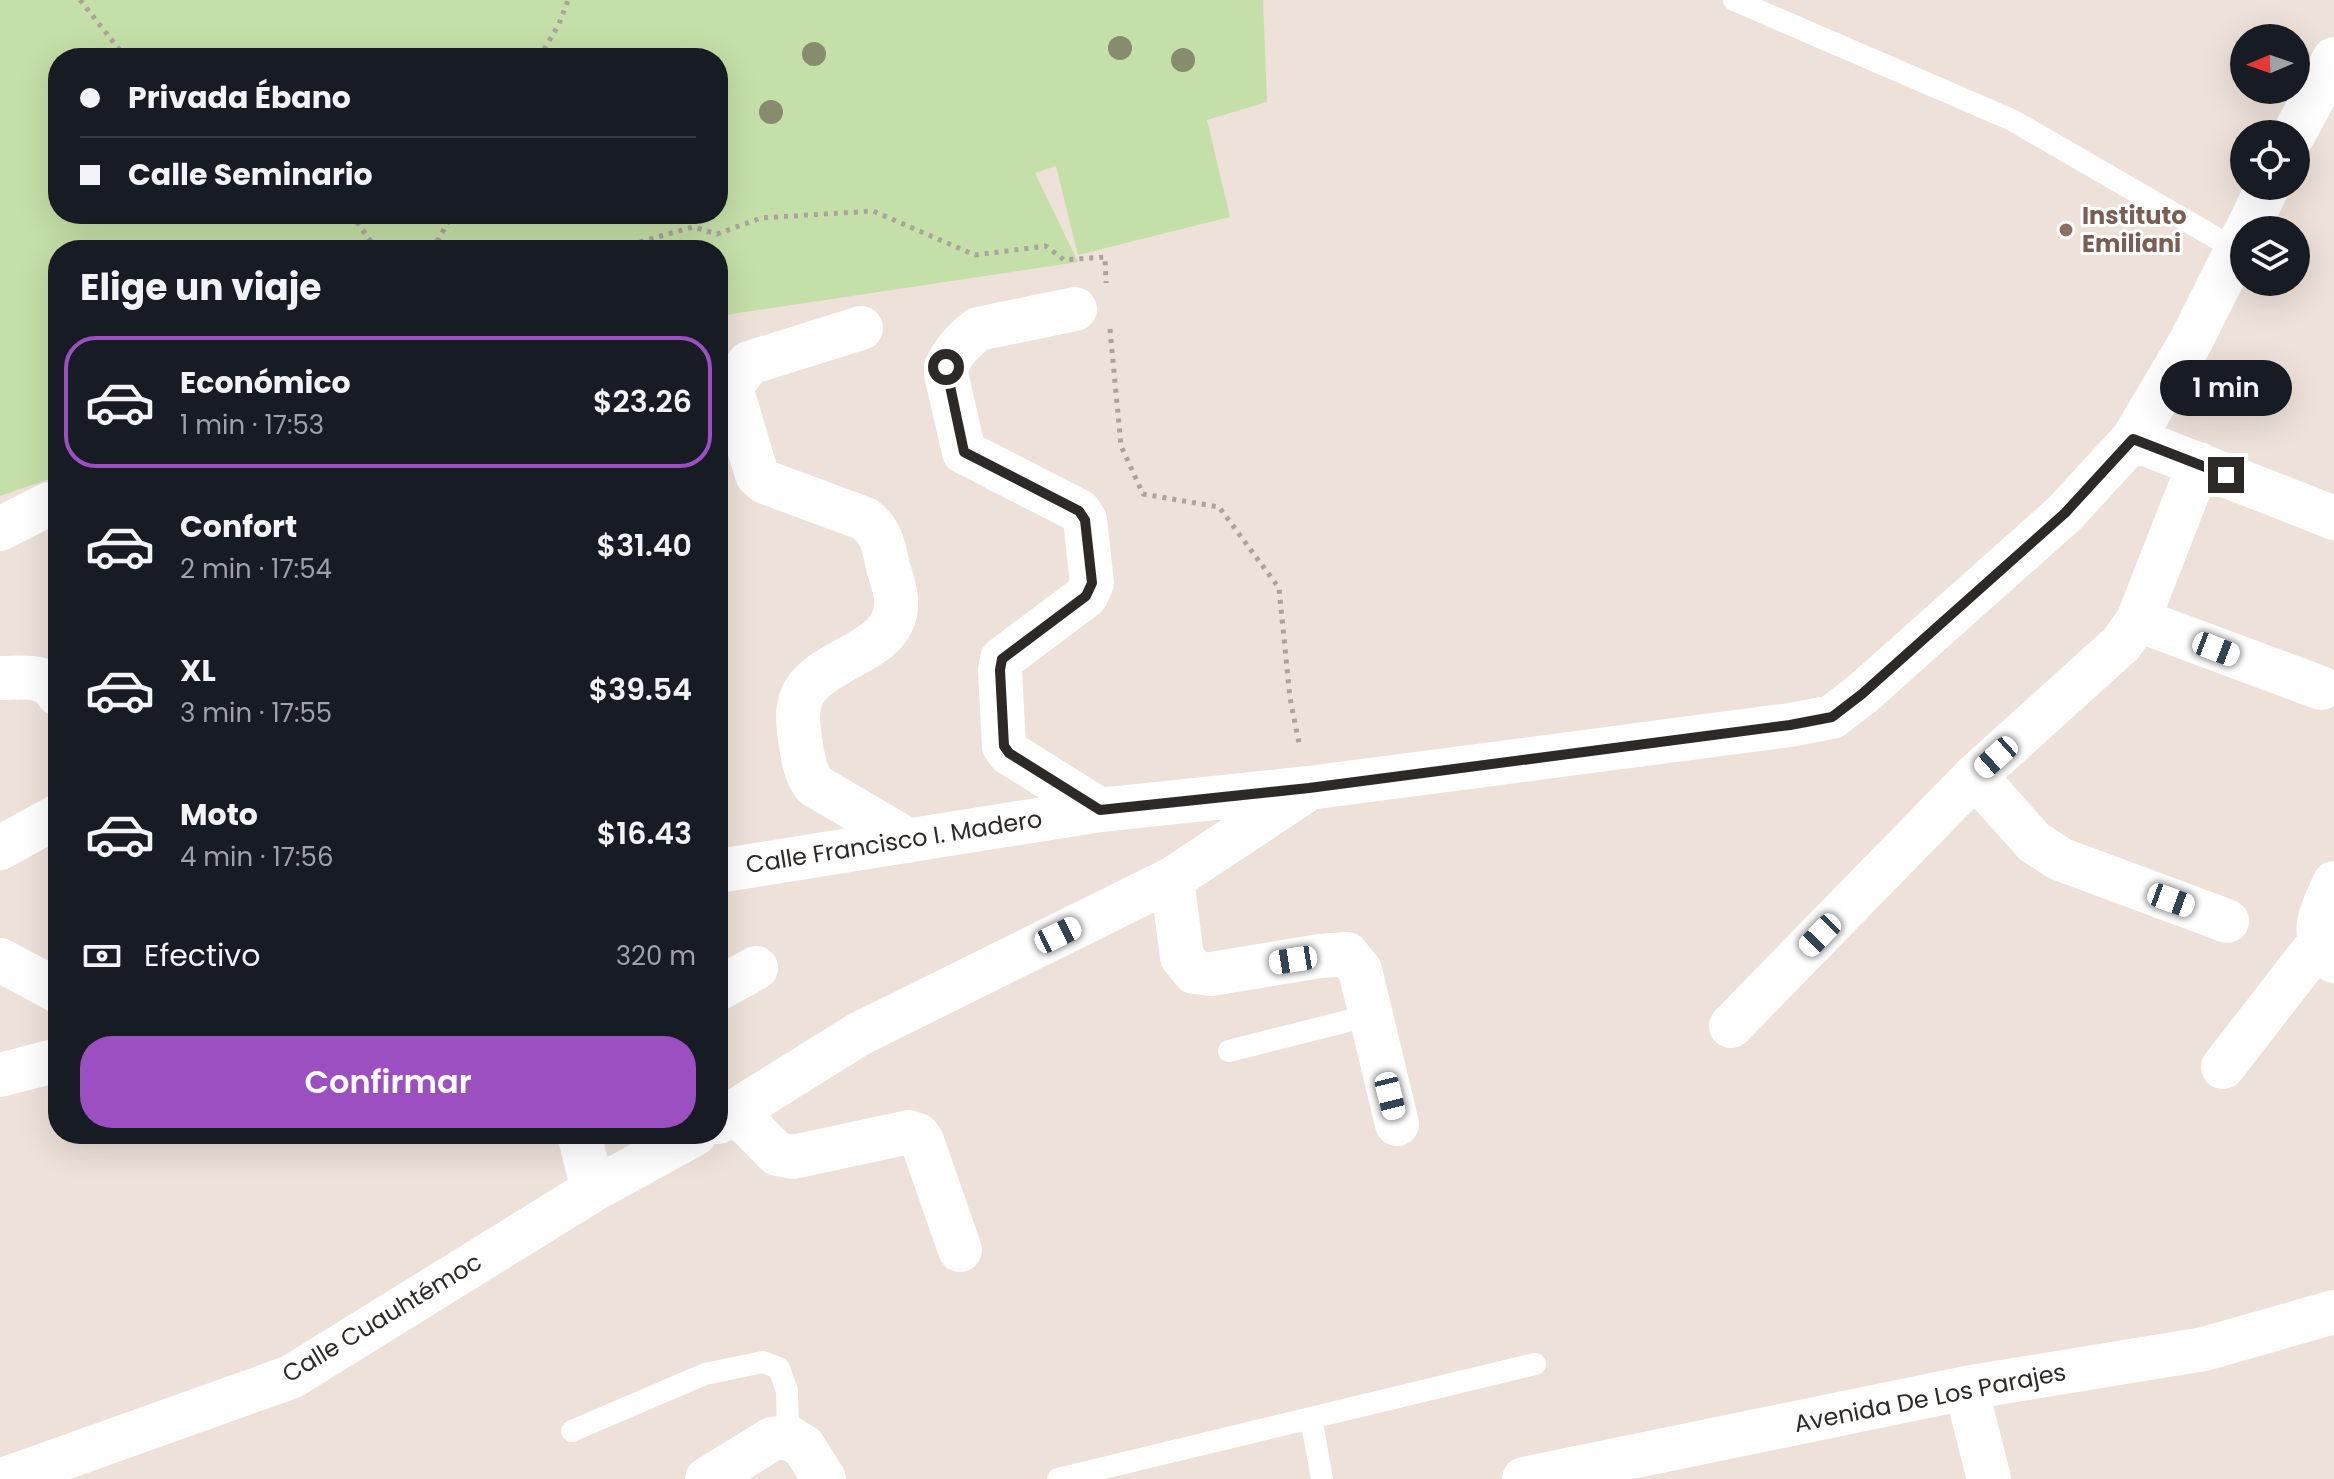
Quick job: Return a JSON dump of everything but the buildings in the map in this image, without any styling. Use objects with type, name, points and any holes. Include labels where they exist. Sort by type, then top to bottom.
[{"type":"street","points":[[2301,120],[2334,59]]},
{"type":"street","points":[[2230,264],[2191,341],[2133,439],[2334,518]]},
{"type":"street","points":[[1075,309],[978,329],[948,362],[946,374],[964,452],[1079,511],[1085,520],[1092,583],[1090,590],[1002,659],[1000,670],[1004,746],[1009,753],[1100,810]]},
{"type":"street","points":[[861,328],[749,363],[733,384],[733,394],[757,475],[765,482],[865,519],[875,527],[881,538],[897,599],[891,622],[876,641],[815,679],[802,696],[797,716],[804,771],[814,785],[909,841]]},
{"type":"street","name":"Calle Francisco I. Madero","points":[[728,868],[1100,810],[1309,788],[1832,717],[1862,694],[2065,513],[2133,439]]},
{"type":"street","points":[[1731,1026],[1975,776],[2121,644],[2138,620],[2199,464]]},
{"type":"street","points":[[0,529],[48,505]]},
{"type":"street","points":[[2138,620],[2321,688]]},
{"type":"street","points":[[0,678],[48,681]]},
{"type":"street","points":[[1975,776],[2034,842],[2060,859],[2227,921]]},
{"type":"street","points":[[728,1116],[859,1034],[1172,879],[1309,788]]},
{"type":"street","points":[[0,848],[48,822]]},
{"type":"street","points":[[1172,879],[1182,957],[1194,972],[1211,974],[1347,954],[1360,970],[1397,1124]]},
{"type":"street","points":[[2223,1067],[2327,951],[2317,935],[2318,922],[2334,883]]},
{"type":"street","points":[[0,960],[48,986]]},
{"type":"street","points":[[728,983],[756,968]]},
{"type":"street","points":[[0,1053],[48,1060]]},
{"type":"street","points":[[0,1075],[48,1063]]},
{"type":"street","points":[[728,1118],[784,1157],[909,1132],[918,1135],[960,1250]]},
{"type":"street","points":[[582,1144],[593,1190]]},
{"type":"street","name":"Calle Cuauhtémoc","points":[[5,1479],[291,1377],[593,1190],[677,1144]]},
{"type":"street","name":"Avenida De Los Parajes","points":[[1524,1479],[1966,1388],[2204,1349],[2334,1312]]},
{"type":"street","points":[[1966,1388],[1989,1479]]},
{"type":"street","points":[[707,1479],[772,1439],[788,1437],[804,1447],[824,1479]]},
{"type":"lane","points":[[1734,0],[2012,120],[2230,231]]},
{"type":"lane","points":[[1229,1051],[1371,1015]]},
{"type":"lane","points":[[572,1431],[705,1374],[763,1362],[779,1368],[787,1391],[788,1437]]},
{"type":"lane","points":[[1058,1479],[1535,1364]]},
{"type":"lane","points":[[1311,1418],[1322,1479]]},
{"type":"path","points":[[80,0],[118,48]]},
{"type":"path","points":[[545,48],[568,0]]},
{"type":"path","points":[[647,240],[693,227],[717,234],[761,218],[873,211],[975,255]]},
{"type":"path","points":[[1121,446],[1143,494],[1219,507],[1279,588],[1290,698],[1309,788]]},
{"type":"green space","points":[[0,0],[1263,0],[1267,102],[1207,120],[1230,217],[1078,255],[1056,166],[1035,173],[1078,262],[728,314],[728,240],[48,240],[48,479],[0,496]]},
{"type":"place","name":"Instituto Emiliani","points":[[2066,230]]},
{"type":"route","points":[[946,367],[961,448],[967,456],[1083,514],[1092,583],[1090,590],[1002,659],[1004,746],[1017,759],[1100,810],[1309,788],[1832,717],[1862,694],[2065,513],[2133,439],[2226,475]]}]
